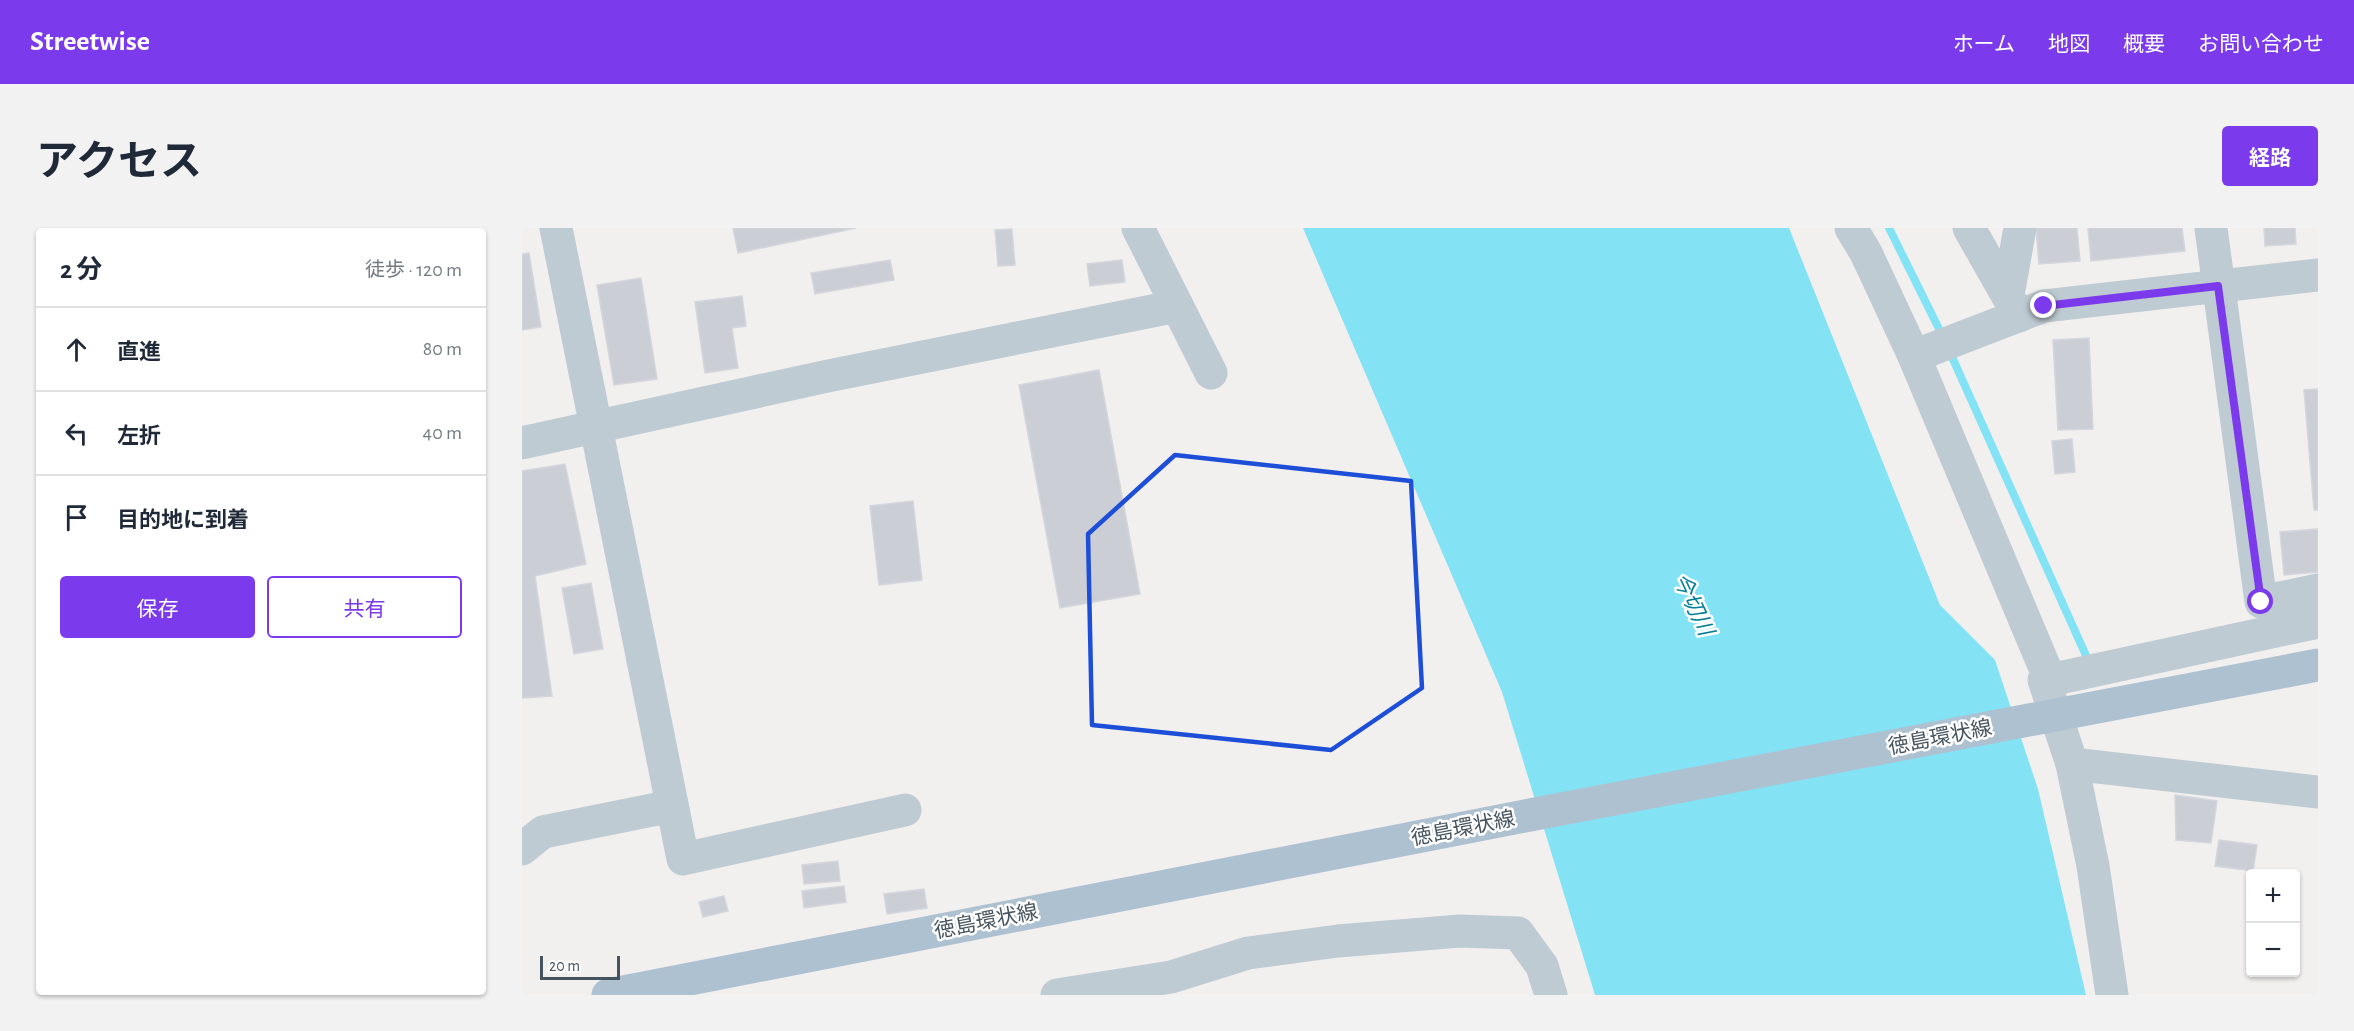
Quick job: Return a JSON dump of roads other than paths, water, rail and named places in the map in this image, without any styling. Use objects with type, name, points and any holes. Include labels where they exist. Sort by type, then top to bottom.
[{"type":"main road","name":"徳島環状線","points":[[608,995],[1535,814],[2318,665]]},
{"type":"street","points":[[556,228],[683,859],[905,810]]},
{"type":"street","points":[[1138,228],[1211,373]]},
{"type":"street","points":[[1851,228],[1866,253],[1914,356],[2050,680]]},
{"type":"street","points":[[1969,228],[2013,306]]},
{"type":"street","points":[[2013,306],[2020,228]]},
{"type":"street","points":[[2211,228],[2261,602],[2318,590]]},
{"type":"street","points":[[1914,356],[2013,306],[2044,306],[2318,274]]},
{"type":"street","points":[[522,443],[828,376],[1178,306]]},
{"type":"street","points":[[2112,995],[2093,866],[2072,764],[2044,680],[2318,622]]},
{"type":"street","points":[[2072,764],[2318,792]]},
{"type":"street","points":[[522,849],[543,832],[672,806]]},
{"type":"street","points":[[1057,995],[1160,987],[1171,977],[1248,953],[1338,941],[1460,931],[1518,933],[1542,966],[1551,995]]},
{"type":"water","name":"今切川","points":[[1303,228],[1789,228],[1940,605],[1995,660],[2038,789],[2086,995],[1595,995],[1502,692]]},
{"type":"waterway","points":[[1889,228],[1943,337]]},
{"type":"waterway","points":[[1948,348],[2088,660]]}]
